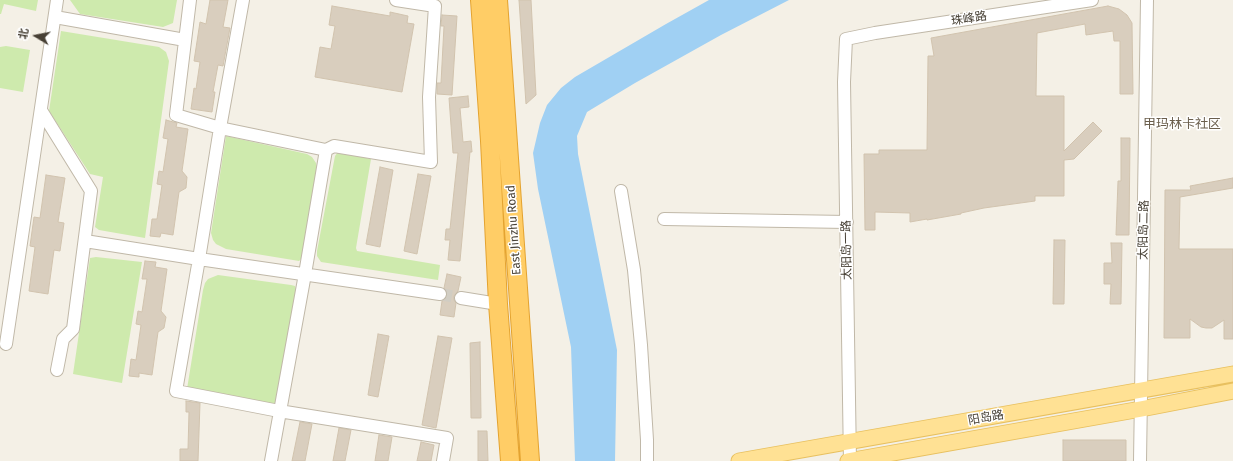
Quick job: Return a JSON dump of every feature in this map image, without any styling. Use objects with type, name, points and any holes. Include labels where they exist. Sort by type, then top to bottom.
[{"type":"highway","name":"East Jinzhu Road","points":[[480,0],[490,141],[498,304],[510,461]]},
{"type":"highway","name":"East Jinzhu Road","points":[[498,0],[530,461]]},
{"type":"main road","name":"阳岛路","points":[[739,461],[1233,374]]},
{"type":"main road","name":"阳岛路","points":[[849,461],[1141,409],[1233,391]]},
{"type":"street","points":[[6,344],[58,0]]},
{"type":"street","points":[[190,0],[176,115],[220,128],[326,150],[334,146],[431,162],[429,97],[435,6],[396,0]]},
{"type":"street","points":[[243,0],[176,391],[280,411],[447,438],[444,461]]},
{"type":"street","name":"珠峰路","points":[[846,39],[875,33],[1092,0]]},
{"type":"street","name":"太阳岛二路","points":[[1140,461],[1147,0]]},
{"type":"street","points":[[55,17],[185,40]]},
{"type":"street","name":"太阳岛一路","points":[[846,39],[844,82],[850,441],[849,461]]},
{"type":"street","points":[[42,112],[91,191],[73,329],[63,339],[56,370]]},
{"type":"street","points":[[271,461],[326,150]]},
{"type":"street","points":[[622,190],[634,270],[641,345],[647,461]]},
{"type":"street","points":[[664,220],[847,222]]},
{"type":"street","points":[[85,241],[440,294]]},
{"type":"street","points":[[461,298],[498,304]]},
{"type":"green space","points":[[0,0],[38,0],[36,11],[4,4],[0,14]]},
{"type":"green space","points":[[70,0],[177,0],[173,23],[163,27],[80,14]]},
{"type":"green space","points":[[61,31],[159,47],[166,52],[169,61],[145,238],[99,230],[95,227],[103,177],[90,174],[49,111]]},
{"type":"green space","points":[[6,46],[30,50],[23,92],[0,88],[0,47]]},
{"type":"green space","points":[[226,136],[307,154],[312,157],[316,163],[317,168],[302,258],[299,261],[226,249],[216,244],[213,240],[211,233]]},
{"type":"green space","points":[[338,152],[371,159],[356,248],[357,251],[440,265],[438,280],[321,262],[317,256],[317,251],[335,156]]},
{"type":"green space","points":[[96,257],[142,262],[122,383],[73,374],[90,258]]},
{"type":"green space","points":[[218,275],[295,286],[296,291],[276,403],[272,404],[187,389],[203,290],[208,279]]},
{"type":"water","points":[[709,0],[789,0],[721,35],[635,83],[587,112],[577,136],[578,154],[617,350],[615,461],[575,461],[571,347],[538,189],[533,153],[540,123],[547,105],[561,88],[575,77]]},
{"type":"building","points":[[210,0],[228,0],[223,27],[230,28],[223,66],[218,65],[213,92],[215,92],[212,112],[191,109],[200,62],[194,61],[200,22],[206,24]]},
{"type":"building","points":[[519,0],[531,0],[536,95],[526,104]]},
{"type":"building","points":[[332,6],[390,16],[390,12],[408,16],[407,23],[414,24],[402,92],[315,77],[320,47],[331,49],[335,26],[329,25]]},
{"type":"building","points":[[1108,6],[1119,9],[1127,15],[1132,23],[1133,94],[1120,94],[1120,41],[1114,41],[1113,31],[1086,35],[1085,24],[1037,33],[1036,96],[1064,96],[1064,151],[1093,122],[1102,131],[1074,159],[1064,160],[1064,196],[1035,196],[1035,201],[984,208],[961,214],[910,222],[910,213],[875,212],[875,230],[865,230],[864,154],[879,154],[879,150],[927,150],[928,56],[934,56],[931,38]]},
{"type":"building","points":[[442,15],[457,16],[452,95],[437,94],[437,83],[441,83],[444,26],[441,26]]},
{"type":"building","points":[[468,96],[469,107],[460,108],[463,142],[471,141],[472,152],[470,152],[460,261],[448,260],[450,240],[445,240],[446,229],[450,229],[458,153],[453,153],[449,98]]},
{"type":"building","points":[[166,120],[177,123],[176,127],[188,129],[182,171],[187,177],[186,188],[179,192],[173,235],[161,233],[160,237],[150,236],[152,219],[157,219],[162,185],[157,184],[159,171],[163,172],[168,139],[163,138]]},
{"type":"building","points":[[1121,138],[1130,138],[1129,235],[1116,235],[1118,181],[1121,181]]},
{"type":"building","points":[[380,167],[393,170],[380,247],[366,244]]},
{"type":"building","points":[[418,174],[431,176],[417,254],[404,251]]},
{"type":"building","points":[[46,175],[65,178],[58,222],[64,223],[60,251],[54,250],[48,294],[29,291],[35,247],[30,246],[34,217],[40,218]]},
{"type":"building","points":[[1233,178],[1233,188],[1180,197],[1179,249],[1233,249],[1233,339],[1224,339],[1224,320],[1212,328],[1206,328],[1201,327],[1190,319],[1190,338],[1164,338],[1165,190],[1191,190],[1190,186]]},
{"type":"building","points":[[1054,240],[1065,240],[1064,304],[1053,304]]},
{"type":"building","points":[[1111,243],[1122,243],[1121,304],[1110,304],[1111,284],[1104,284],[1104,263],[1112,263]]},
{"type":"building","points":[[145,261],[156,262],[155,267],[167,269],[161,311],[166,317],[164,328],[158,332],[152,375],[139,373],[139,377],[129,376],[131,359],[136,360],[141,325],[136,324],[138,311],[142,312],[147,279],[142,279]]},
{"type":"building","points":[[447,274],[461,277],[458,291],[454,296],[456,303],[454,317],[440,315],[442,301],[446,299],[447,295],[447,291],[444,288]]},
{"type":"building","points":[[378,334],[389,336],[378,397],[368,395]]},
{"type":"building","points":[[438,336],[452,338],[436,428],[422,425]]},
{"type":"building","points":[[480,342],[481,418],[471,418],[470,343]]},
{"type":"building","points":[[186,401],[200,403],[198,461],[180,461],[180,449],[188,449],[189,412],[186,412]]},
{"type":"building","points":[[300,422],[312,424],[305,461],[292,461]]},
{"type":"building","points":[[339,428],[351,430],[345,461],[333,461]]},
{"type":"building","points":[[478,431],[487,431],[488,461],[478,461]]},
{"type":"building","points":[[379,435],[392,437],[388,461],[375,461]]},
{"type":"building","points":[[1063,440],[1126,440],[1126,461],[1063,461]]},
{"type":"building","points":[[421,442],[434,445],[431,461],[417,461]]},
{"type":"tunnel","points":[[440,294],[461,298]]},
{"type":"district","name":"甲玛林卡社区","points":[[1182,124]]}]
